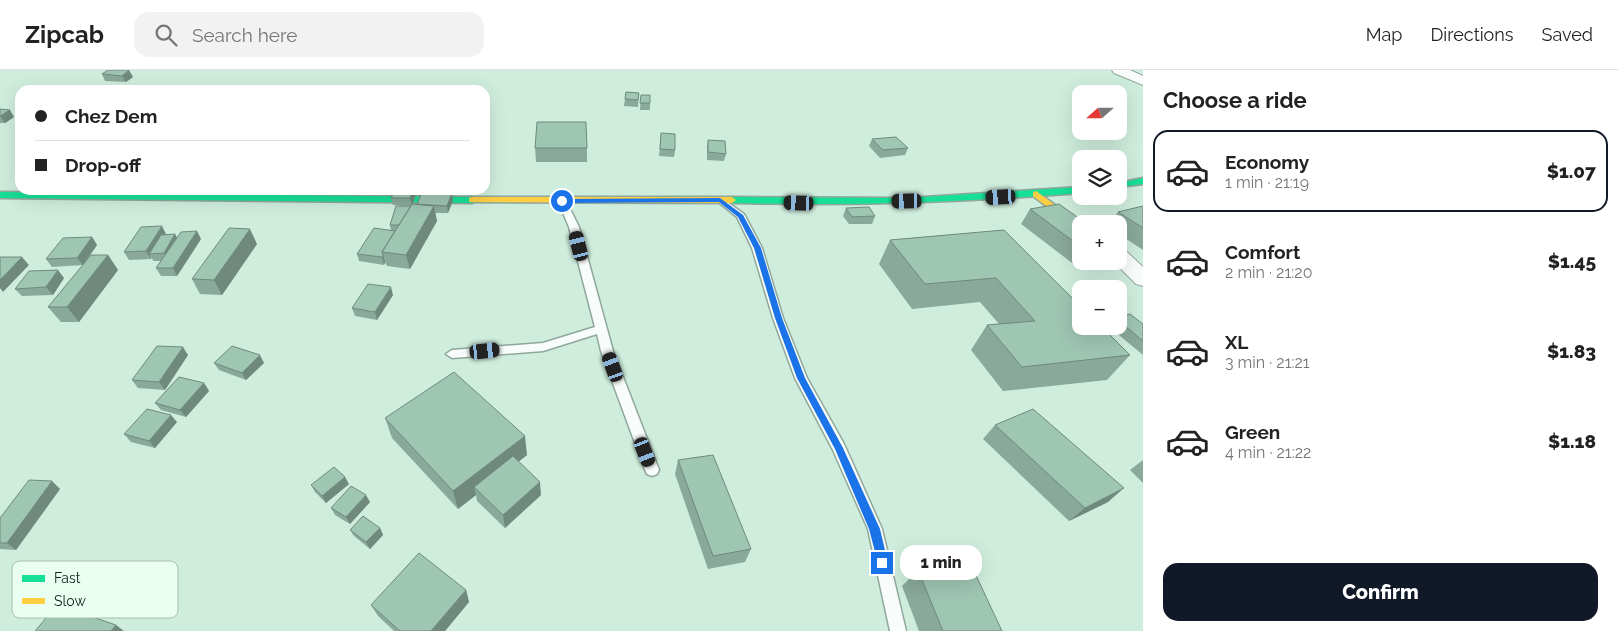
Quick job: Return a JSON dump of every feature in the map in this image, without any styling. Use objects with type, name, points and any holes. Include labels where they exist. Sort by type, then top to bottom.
[{"type":"main road","points":[[1127,184],[1143,181]]},
{"type":"main road","points":[[0,195],[562,201],[720,200],[819,203],[991,198],[1072,191]]},
{"type":"main road","points":[[1036,194],[1072,221]]},
{"type":"street","points":[[1119,70],[1143,81]]},
{"type":"street","points":[[1127,264],[1143,279]]},
{"type":"lane","points":[[720,200],[741,216],[757,248],[778,318],[801,378],[839,448],[875,529],[898,631]]},
{"type":"lane","points":[[562,201],[574,227],[601,329],[652,470]]},
{"type":"lane","points":[[452,354],[544,347],[601,329]]},
{"type":"building","points":[[108,70],[129,70],[122,76],[102,74]]},
{"type":"building","points":[[626,92],[639,93],[638,100],[625,99]]},
{"type":"building","points":[[641,95],[650,95],[650,103],[640,103]]},
{"type":"building","points":[[0,109],[10,110],[0,116]]},
{"type":"building","points":[[537,122],[586,122],[587,148],[535,148]]},
{"type":"building","points":[[661,133],[675,134],[675,150],[660,149]]},
{"type":"building","points":[[896,137],[908,148],[883,150],[872,139]]},
{"type":"building","points":[[708,140],[725,141],[726,154],[708,152]]},
{"type":"building","points":[[392,195],[411,195],[410,198],[391,198]]},
{"type":"building","points":[[421,195],[451,195],[447,206],[417,204]]},
{"type":"building","points":[[412,204],[434,206],[406,255],[382,252]]},
{"type":"building","points":[[1059,204],[1074,215],[1072,215],[1072,240],[1030,209]]},
{"type":"building","points":[[396,206],[411,206],[399,225],[390,225]]},
{"type":"building","points":[[1143,206],[1143,228],[1127,218],[1127,215],[1118,212]]},
{"type":"building","points":[[869,207],[875,216],[852,217],[846,208]]},
{"type":"building","points":[[162,226],[146,251],[124,252],[141,227]]},
{"type":"building","points":[[229,228],[250,229],[214,280],[192,279]]},
{"type":"building","points":[[374,228],[395,231],[382,252],[382,257],[357,254]]},
{"type":"building","points":[[1004,230],[1072,298],[1072,335],[1110,335],[1130,355],[1022,367],[987,325],[1035,321],[996,278],[925,284],[890,240]]},
{"type":"building","points":[[197,231],[173,268],[156,268],[181,232]]},
{"type":"building","points":[[175,234],[164,253],[149,254],[161,235]]},
{"type":"building","points":[[92,237],[77,258],[46,259],[63,238]]},
{"type":"building","points":[[91,255],[108,255],[67,307],[48,307]]},
{"type":"building","points":[[0,257],[22,257],[0,280]]},
{"type":"building","points":[[58,270],[46,287],[15,289],[29,271]]},
{"type":"building","points":[[368,284],[391,287],[375,312],[352,308]]},
{"type":"building","points":[[1130,314],[1143,324],[1143,341],[1127,328],[1127,315]]},
{"type":"building","points":[[157,346],[183,347],[159,382],[132,380]]},
{"type":"building","points":[[232,346],[260,355],[242,373],[214,363]]},
{"type":"building","points":[[454,372],[525,436],[453,491],[385,418]]},
{"type":"building","points":[[179,377],[204,383],[180,410],[155,403]]},
{"type":"building","points":[[147,409],[171,415],[149,441],[124,434]]},
{"type":"building","points":[[1033,409],[1124,488],[1085,508],[995,425]]},
{"type":"building","points":[[713,455],[751,549],[713,556],[678,460]]},
{"type":"building","points":[[513,456],[540,482],[503,515],[474,487]]},
{"type":"building","points":[[334,467],[345,477],[322,496],[311,485]]},
{"type":"building","points":[[29,480],[52,481],[7,543],[0,543],[0,518]]},
{"type":"building","points":[[351,486],[366,495],[346,517],[331,508]]},
{"type":"building","points":[[363,516],[380,528],[366,542],[350,530]]},
{"type":"building","points":[[419,553],[466,590],[431,631],[400,631],[371,605]]},
{"type":"building","points":[[973,569],[1002,631],[943,631],[918,570]]},
{"type":"building","points":[[46,618],[95,618],[116,625],[111,631],[35,631]]},
{"type":"traffic: fast","points":[[1127,184],[1143,181]]},
{"type":"traffic: fast","points":[[732,200],[820,202],[907,200],[1072,191]]},
{"type":"traffic: fast","points":[[0,195],[472,200]]},
{"type":"traffic: slow","points":[[1036,194],[1072,221]]},
{"type":"traffic: slow","points":[[472,200],[732,200]]},
{"type":"route","points":[[562,201],[720,200],[741,216],[757,248],[778,318],[801,378],[839,448],[875,529],[882,563]]}]
